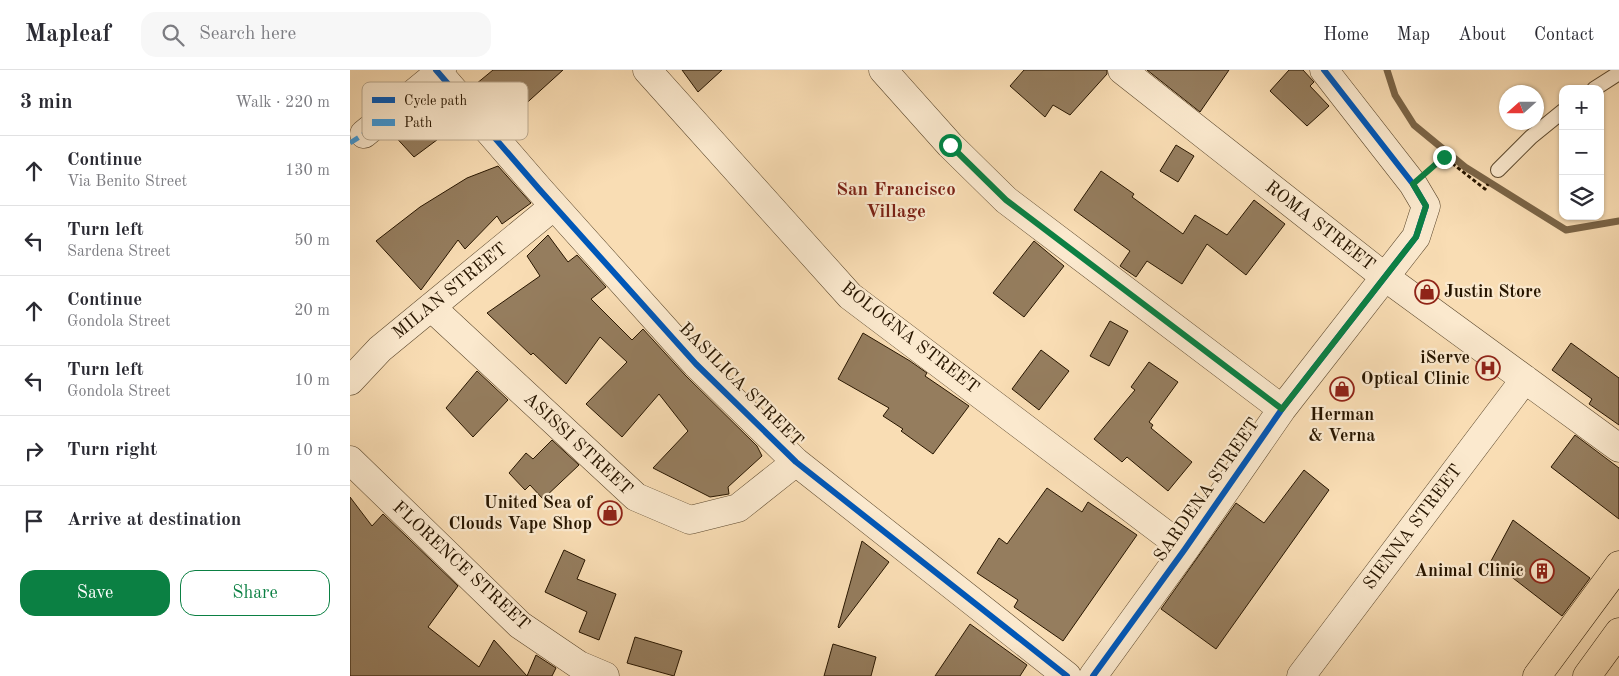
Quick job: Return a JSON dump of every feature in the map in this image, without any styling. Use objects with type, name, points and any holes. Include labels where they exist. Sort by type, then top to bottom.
[{"type":"main road","points":[[1536,676],[1619,564]]},
{"type":"main road","points":[[1587,676],[1619,632]]},
{"type":"street","name":"BOLOGNA STREET","points":[[647,70],[850,296],[1184,549]]},
{"type":"street","points":[[884,70],[950,145],[1006,200],[1282,409]]},
{"type":"street","name":"ROMA STREET","points":[[1122,70],[1385,277],[1619,448]]},
{"type":"street","name":"SARDENA STREET","points":[[1093,676],[1282,409],[1416,237],[1426,206],[1413,184],[1324,70]]},
{"type":"street","points":[[426,82],[439,71]]},
{"type":"street","name":"BASILICA STREET","points":[[439,71],[448,82]]},
{"type":"street","name":"BASILICA STREET","points":[[498,140],[554,206],[696,364],[796,462],[1067,676]]},
{"type":"street","name":"MILAN STREET","points":[[350,381],[380,349],[554,206]]},
{"type":"street","name":"ASISSI STREET","points":[[431,307],[636,497],[690,520],[738,508],[796,462]]},
{"type":"street","name":"SIENNA STREET","points":[[1301,676],[1525,379]]},
{"type":"street","name":"FLORENCE STREET","points":[[350,460],[520,625],[579,665],[606,676]]},
{"type":"lane","points":[[1600,85],[1619,73]]},
{"type":"lane","points":[[1498,170],[1531,136],[1559,114]]},
{"type":"path","points":[[1413,184],[1444,157],[1485,189]]},
{"type":"building","points":[[493,70],[563,70],[528,102],[528,82],[478,82]]},
{"type":"building","points":[[682,70],[722,70],[698,92]]},
{"type":"building","points":[[1024,70],[1107,70],[1107,74],[1070,115],[1053,105],[1045,117],[1010,86]]},
{"type":"building","points":[[1147,70],[1229,70],[1200,112]]},
{"type":"building","points":[[1289,70],[1303,70],[1314,82],[1310,86],[1329,106],[1307,126],[1270,91]]},
{"type":"building","points":[[398,140],[437,140],[414,157]]},
{"type":"building","points":[[1176,145],[1194,156],[1178,182],[1160,171]]},
{"type":"building","points":[[498,166],[531,203],[502,224],[497,216],[465,249],[458,240],[421,290],[376,241],[420,207],[467,178]]},
{"type":"building","points":[[1101,171],[1134,194],[1132,197],[1183,234],[1195,215],[1227,235],[1254,200],[1285,224],[1246,275],[1207,244],[1182,284],[1147,261],[1136,277],[1120,266],[1130,251],[1074,210]]},
{"type":"building","points":[[548,235],[568,262],[577,255],[606,287],[591,299],[632,340],[643,329],[685,375],[757,446],[762,456],[728,487],[729,494],[710,497],[653,468],[688,431],[659,394],[622,437],[586,404],[627,362],[600,337],[566,384],[533,353],[531,355],[487,313],[540,276],[527,256]]},
{"type":"building","points":[[1034,241],[1064,266],[1024,317],[993,293]]},
{"type":"building","points":[[1110,321],[1128,331],[1109,366],[1090,356]]},
{"type":"building","points":[[863,333],[910,361],[927,373],[925,376],[969,406],[933,454],[901,431],[903,429],[883,416],[889,408],[838,379]]},
{"type":"building","points":[[1571,343],[1619,378],[1619,425],[1589,404],[1592,399],[1552,370]]},
{"type":"building","points":[[1041,350],[1069,371],[1039,410],[1012,389]]},
{"type":"building","points":[[1149,362],[1178,382],[1149,422],[1153,425],[1151,428],[1192,462],[1168,491],[1127,457],[1122,462],[1094,439],[1135,390],[1131,387]]},
{"type":"building","points":[[477,371],[508,400],[473,437],[446,408]]},
{"type":"building","points":[[1575,435],[1619,468],[1619,519],[1551,467]]},
{"type":"building","points":[[552,440],[579,465],[543,499],[530,485],[525,490],[509,473],[526,453],[533,459]]},
{"type":"building","points":[[1304,470],[1329,490],[1216,649],[1161,609],[1236,503],[1264,523]]},
{"type":"building","points":[[1047,488],[1082,512],[1088,502],[1137,535],[1063,641],[1014,607],[1018,600],[977,573],[999,538],[1007,544]]},
{"type":"building","points":[[350,497],[372,526],[383,514],[458,586],[428,627],[479,667],[494,640],[527,676],[350,676]]},
{"type":"building","name":"Animal Clinic","points":[[1513,520],[1590,578],[1562,616],[1491,561]]},
{"type":"building","points":[[862,541],[889,562],[839,628],[838,627]]},
{"type":"building","points":[[564,550],[585,560],[577,579],[616,594],[599,640],[579,632],[587,612],[545,592]]},
{"type":"building","points":[[970,624],[1027,665],[1020,676],[935,676]]},
{"type":"building","points":[[635,637],[682,651],[674,676],[627,663]]},
{"type":"building","points":[[833,644],[876,657],[871,676],[824,676]]},
{"type":"building","points":[[536,655],[556,668],[552,676],[527,676]]},
{"type":"waterway","points":[[1387,70],[1395,95],[1414,125],[1465,167],[1566,230],[1619,221]]},
{"type":"marked path","points":[[350,143],[362,135]]},
{"type":"cycle path","points":[[436,70],[446,82]]},
{"type":"cycle path","points":[[1093,676],[1185,549],[1282,409],[1416,237],[1426,206],[1413,184],[1324,70]]},
{"type":"cycle path","points":[[497,140],[696,364],[796,462],[1067,676]]},
{"type":"place","name":"Justin Store","points":[[1427,292]]},
{"type":"place","name":"iServe Optical Clinic","points":[[1488,368]]},
{"type":"place","name":"Herman & Verna","points":[[1342,389]]},
{"type":"place","name":"United Sea of Clouds Vape Shop","points":[[610,513]]},
{"type":"place","name":"Animal Clinic","points":[[1542,571]]},
{"type":"district","name":"San Francisco Village","points":[[896,201]]},
{"type":"route","points":[[950,145],[1006,200],[1282,409],[1416,237],[1426,206],[1413,184],[1444,157]]}]
